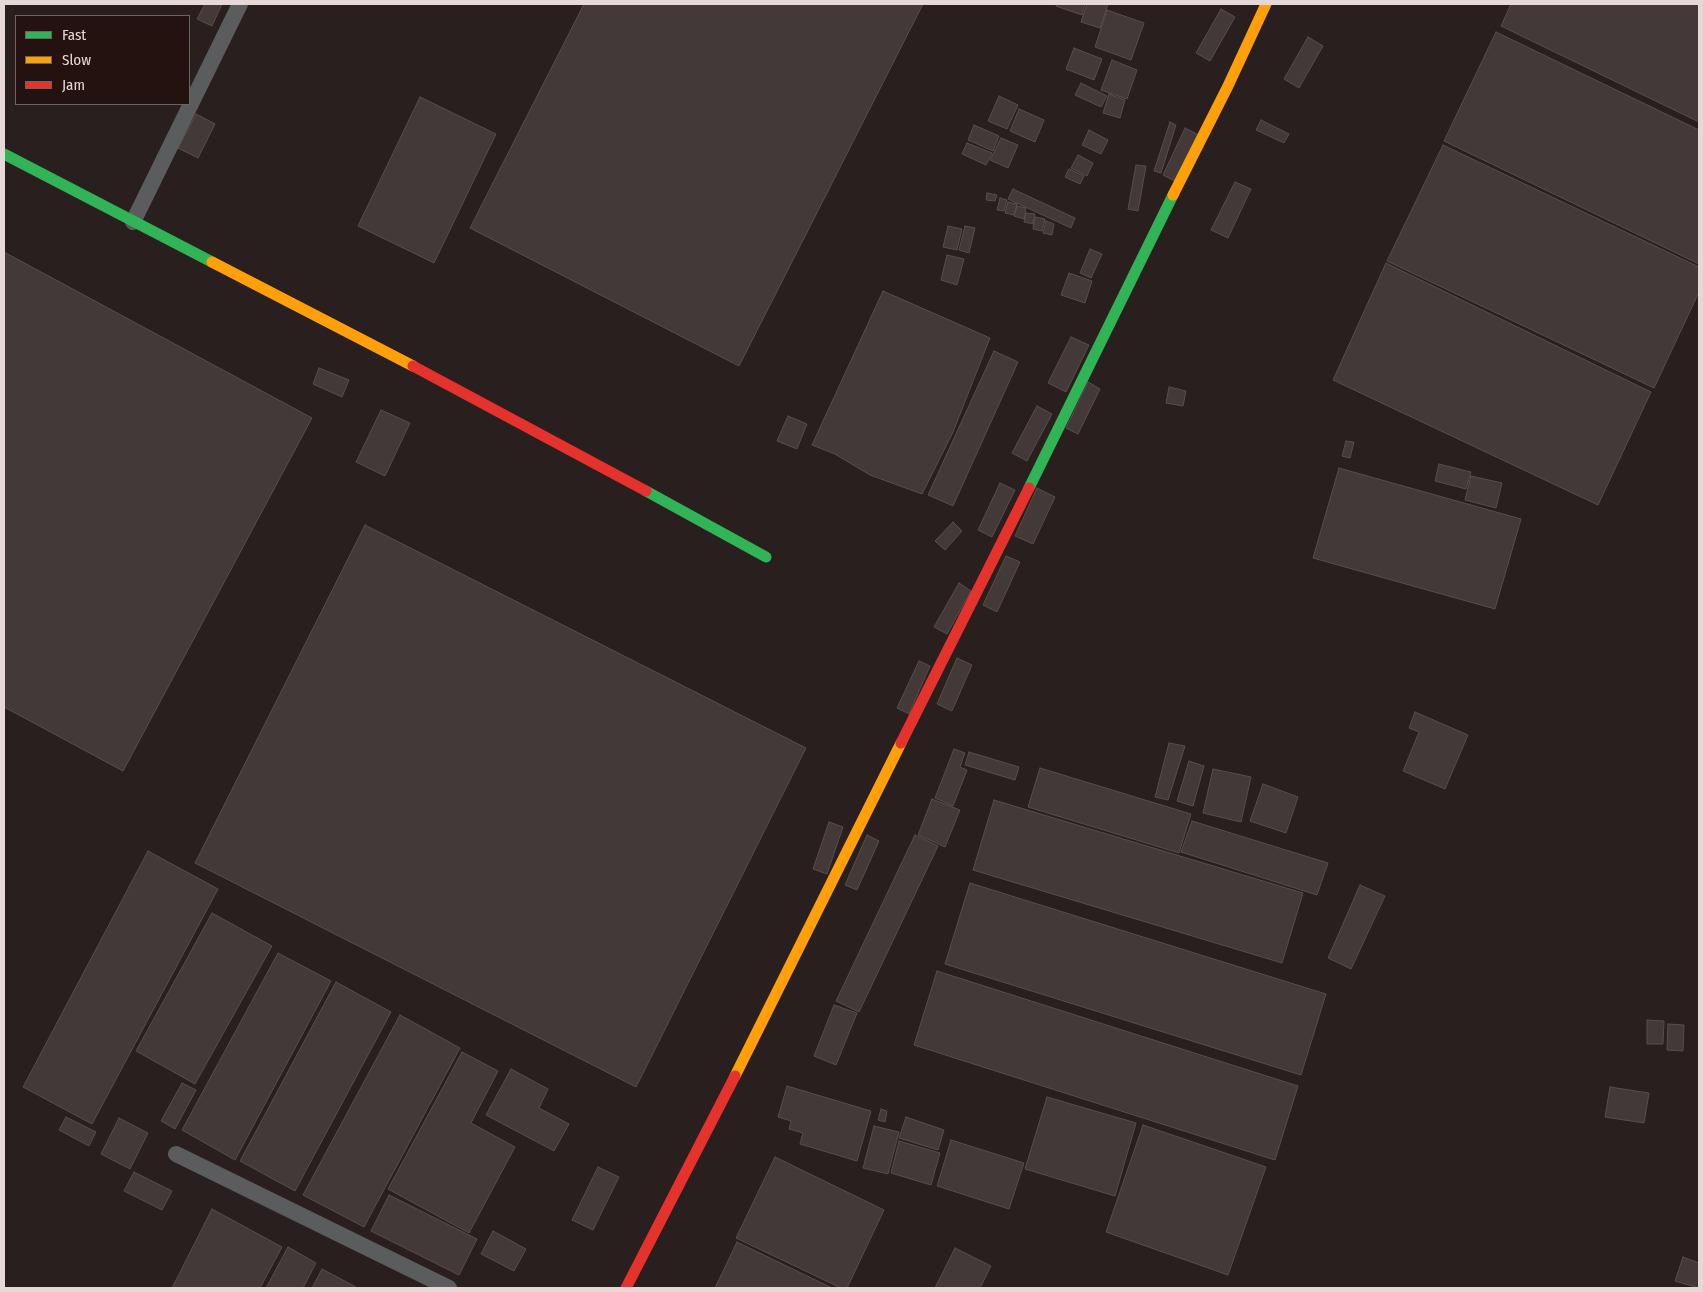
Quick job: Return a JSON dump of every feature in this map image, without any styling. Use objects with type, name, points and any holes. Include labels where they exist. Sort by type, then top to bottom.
[{"type":"street","points":[[626,1288],[701,1146],[809,924],[1008,531],[1119,302],[1228,86],[1266,4]]},
{"type":"street","points":[[4,154],[515,419],[766,557]]},
{"type":"lane","points":[[133,222],[240,4]]},
{"type":"lane","points":[[176,1154],[449,1288]]},
{"type":"building","points":[[205,4],[222,4],[212,26],[197,19]]},
{"type":"building","points":[[584,4],[923,4],[739,366],[470,228]]},
{"type":"building","points":[[1057,4],[1085,4],[1082,15],[1056,6]]},
{"type":"building","points":[[1087,4],[1108,4],[1100,28],[1081,22]]},
{"type":"building","points":[[1511,4],[1699,4],[1699,122],[1501,26]]},
{"type":"building","points":[[1221,9],[1235,17],[1210,61],[1196,53]]},
{"type":"building","points":[[1107,10],[1144,23],[1131,60],[1095,47]]},
{"type":"building","points":[[1496,32],[1699,130],[1699,264],[1444,141]]},
{"type":"building","points":[[1308,37],[1323,46],[1299,88],[1284,79]]},
{"type":"building","points":[[1074,48],[1102,59],[1094,80],[1066,69]]},
{"type":"building","points":[[1112,60],[1137,70],[1127,99],[1101,90]]},
{"type":"building","points":[[1081,83],[1107,96],[1101,107],[1075,95]]},
{"type":"building","points":[[1109,94],[1125,100],[1120,118],[1103,113]]},
{"type":"building","points":[[999,96],[1018,105],[1007,129],[988,121]]},
{"type":"building","points":[[420,97],[496,134],[434,263],[358,226]]},
{"type":"building","points":[[1019,109],[1044,120],[1035,142],[1010,131]]},
{"type":"building","points":[[196,114],[215,124],[198,158],[178,148]]},
{"type":"building","points":[[1261,120],[1289,134],[1284,143],[1256,130]]},
{"type":"building","points":[[1170,122],[1176,125],[1161,173],[1154,171]]},
{"type":"building","points":[[974,125],[999,136],[993,151],[968,140]]},
{"type":"building","points":[[1185,128],[1199,135],[1177,182],[1163,175]]},
{"type":"building","points":[[1089,130],[1108,140],[1101,154],[1082,145]]},
{"type":"building","points":[[1001,138],[1018,145],[1008,168],[990,160]]},
{"type":"building","points":[[967,143],[992,153],[986,165],[962,154]]},
{"type":"building","points":[[1443,145],[1699,267],[1699,292],[1654,388],[1387,261]]},
{"type":"building","points":[[1078,155],[1093,163],[1087,176],[1071,168]]},
{"type":"building","points":[[1136,165],[1146,166],[1138,211],[1128,209]]},
{"type":"building","points":[[1069,169],[1084,176],[1080,184],[1065,177]]},
{"type":"building","points":[[1235,182],[1251,189],[1228,238],[1211,230]]},
{"type":"building","points":[[1013,189],[1075,218],[1071,228],[1008,199]]},
{"type":"building","points":[[987,193],[997,195],[995,201],[986,200]]},
{"type":"building","points":[[1000,198],[1007,200],[1004,211],[997,210]]},
{"type":"building","points":[[1008,202],[1017,204],[1014,215],[1005,213]]},
{"type":"building","points":[[1017,206],[1026,208],[1024,219],[1014,216]]},
{"type":"building","points":[[1026,213],[1035,214],[1033,224],[1024,222]]},
{"type":"building","points":[[1035,217],[1045,219],[1042,231],[1033,229]]},
{"type":"building","points":[[1046,221],[1054,224],[1052,235],[1043,233]]},
{"type":"building","points":[[948,226],[962,229],[957,250],[943,247]]},
{"type":"building","points":[[965,226],[975,228],[969,253],[959,250]]},
{"type":"building","points":[[1090,249],[1102,254],[1091,278],[1080,273]]},
{"type":"building","points":[[4,252],[312,418],[123,771],[4,707]]},
{"type":"building","points":[[947,255],[964,259],[957,285],[941,280]]},
{"type":"building","points":[[1386,263],[1651,392],[1598,505],[1333,380]]},
{"type":"building","points":[[1069,273],[1092,281],[1085,303],[1061,295]]},
{"type":"building","points":[[883,291],[990,338],[953,432],[922,494],[870,475],[835,454],[812,445]]},
{"type":"building","points":[[1071,337],[1089,345],[1066,392],[1048,383]]},
{"type":"building","points":[[994,351],[1018,362],[953,506],[928,495]]},
{"type":"building","points":[[319,368],[349,380],[342,397],[313,384]]},
{"type":"building","points":[[1088,382],[1100,389],[1078,434],[1066,428]]},
{"type":"building","points":[[1169,387],[1186,391],[1183,406],[1166,403]]},
{"type":"building","points":[[1037,406],[1052,414],[1027,461],[1012,453]]},
{"type":"building","points":[[381,410],[410,423],[385,476],[356,462]]},
{"type":"building","points":[[788,416],[807,424],[797,449],[777,441]]},
{"type":"building","points":[[1346,441],[1354,442],[1350,458],[1342,456]]},
{"type":"building","points":[[1439,464],[1471,472],[1466,489],[1435,481]]},
{"type":"building","points":[[1339,468],[1521,519],[1495,609],[1313,558]]},
{"type":"building","points":[[1471,476],[1502,483],[1496,508],[1465,500]]},
{"type":"building","points":[[1000,483],[1015,490],[992,537],[978,530]]},
{"type":"building","points":[[1037,488],[1055,497],[1033,544],[1015,536]]},
{"type":"building","points":[[953,522],[962,531],[945,550],[935,541]]},
{"type":"building","points":[[365,525],[806,748],[636,1087],[195,863]]},
{"type":"building","points":[[1006,556],[1020,562],[997,612],[983,605]]},
{"type":"building","points":[[959,583],[971,591],[947,634],[934,627]]},
{"type":"building","points":[[957,658],[972,665],[952,711],[937,704]]},
{"type":"building","points":[[919,661],[930,666],[909,714],[897,708]]},
{"type":"building","points":[[1415,712],[1468,735],[1445,789],[1403,771],[1419,732],[1409,728]]},
{"type":"building","points":[[1169,743],[1185,746],[1168,800],[1155,797]]},
{"type":"building","points":[[954,749],[965,753],[960,767],[967,770],[953,806],[935,798]]},
{"type":"building","points":[[969,752],[1019,767],[1015,780],[965,765]]},
{"type":"building","points":[[1189,761],[1204,766],[1193,806],[1177,801]]},
{"type":"building","points":[[1040,768],[1191,814],[1179,853],[1028,807]]},
{"type":"building","points":[[1213,769],[1251,777],[1241,822],[1203,813]]},
{"type":"building","points":[[1263,784],[1298,797],[1286,833],[1250,821]]},
{"type":"building","points":[[932,799],[960,810],[945,847],[918,835]]},
{"type":"building","points":[[994,800],[1303,893],[1282,963],[973,870]]},
{"type":"building","points":[[1192,821],[1328,863],[1317,895],[1181,852]]},
{"type":"building","points":[[829,822],[843,827],[827,874],[813,869]]},
{"type":"building","points":[[867,835],[879,841],[857,890],[845,885]]},
{"type":"building","points":[[915,835],[938,846],[859,1012],[836,1001]]},
{"type":"building","points":[[148,851],[218,889],[92,1124],[23,1087]]},
{"type":"building","points":[[970,883],[1326,994],[1301,1075],[945,964]]},
{"type":"building","points":[[1360,885],[1385,896],[1351,969],[1328,958]]},
{"type":"building","points":[[212,913],[272,946],[195,1084],[136,1051]]},
{"type":"building","points":[[278,953],[331,981],[235,1160],[182,1130]]},
{"type":"building","points":[[937,971],[1298,1086],[1275,1160],[914,1045]]},
{"type":"building","points":[[336,982],[391,1012],[295,1191],[240,1161]]},
{"type":"building","points":[[834,1005],[857,1013],[836,1065],[814,1056]]},
{"type":"building","points":[[400,1015],[460,1048],[364,1227],[303,1195]]},
{"type":"building","points":[[1647,1020],[1664,1021],[1663,1044],[1647,1044]]},
{"type":"building","points":[[1668,1024],[1684,1025],[1683,1051],[1667,1050]]},
{"type":"building","points":[[462,1052],[498,1071],[471,1123],[515,1147],[469,1233],[388,1189]]},
{"type":"building","points":[[511,1069],[548,1089],[539,1108],[569,1124],[554,1151],[486,1115]]},
{"type":"building","points":[[182,1083],[196,1090],[175,1129],[161,1121]]},
{"type":"building","points":[[787,1086],[871,1111],[857,1161],[800,1144],[803,1133],[789,1129],[791,1121],[778,1117]]},
{"type":"building","points":[[1610,1087],[1649,1093],[1644,1123],[1605,1117]]},
{"type":"building","points":[[1047,1097],[1136,1123],[1115,1196],[1025,1169]]},
{"type":"building","points":[[881,1109],[887,1111],[885,1122],[878,1120]]},
{"type":"building","points":[[66,1117],[96,1132],[89,1146],[59,1130]]},
{"type":"building","points":[[906,1117],[944,1130],[938,1150],[899,1138]]},
{"type":"building","points":[[119,1118],[148,1133],[130,1169],[101,1154]]},
{"type":"building","points":[[1143,1125],[1266,1167],[1228,1275],[1106,1232]]},
{"type":"building","points":[[874,1126],[899,1132],[888,1174],[863,1168]]},
{"type":"building","points":[[951,1140],[1024,1163],[1009,1209],[937,1186]]},
{"type":"building","points":[[899,1141],[940,1153],[931,1185],[891,1173]]},
{"type":"building","points":[[775,1157],[884,1210],[847,1288],[841,1288],[736,1238]]},
{"type":"building","points":[[598,1167],[619,1177],[593,1230],[572,1220]]},
{"type":"building","points":[[134,1172],[172,1191],[162,1210],[124,1191]]},
{"type":"building","points":[[389,1195],[477,1239],[459,1275],[371,1231]]},
{"type":"building","points":[[212,1209],[282,1247],[260,1288],[172,1288]]},
{"type":"building","points":[[493,1231],[526,1249],[514,1271],[481,1254]]},
{"type":"building","points":[[737,1242],[832,1288],[715,1288]]},
{"type":"building","points":[[288,1247],[316,1263],[303,1288],[266,1288]]},
{"type":"building","points":[[955,1248],[991,1266],[980,1288],[935,1288]]},
{"type":"building","points":[[1683,1257],[1699,1263],[1699,1288],[1675,1281]]},
{"type":"building","points":[[322,1269],[356,1287],[356,1288],[312,1288]]},
{"type":"traffic: fast","points":[[4,154],[212,262]]},
{"type":"traffic: fast","points":[[1029,488],[1173,195]]},
{"type":"traffic: fast","points":[[646,491],[766,557]]},
{"type":"traffic: slow","points":[[1173,195],[1228,86],[1266,4]]},
{"type":"traffic: slow","points":[[212,262],[413,366]]},
{"type":"traffic: slow","points":[[735,1076],[901,743]]},
{"type":"traffic: jam","points":[[413,366],[646,491]]},
{"type":"traffic: jam","points":[[901,743],[1029,488]]},
{"type":"traffic: jam","points":[[626,1288],[735,1076]]}]
